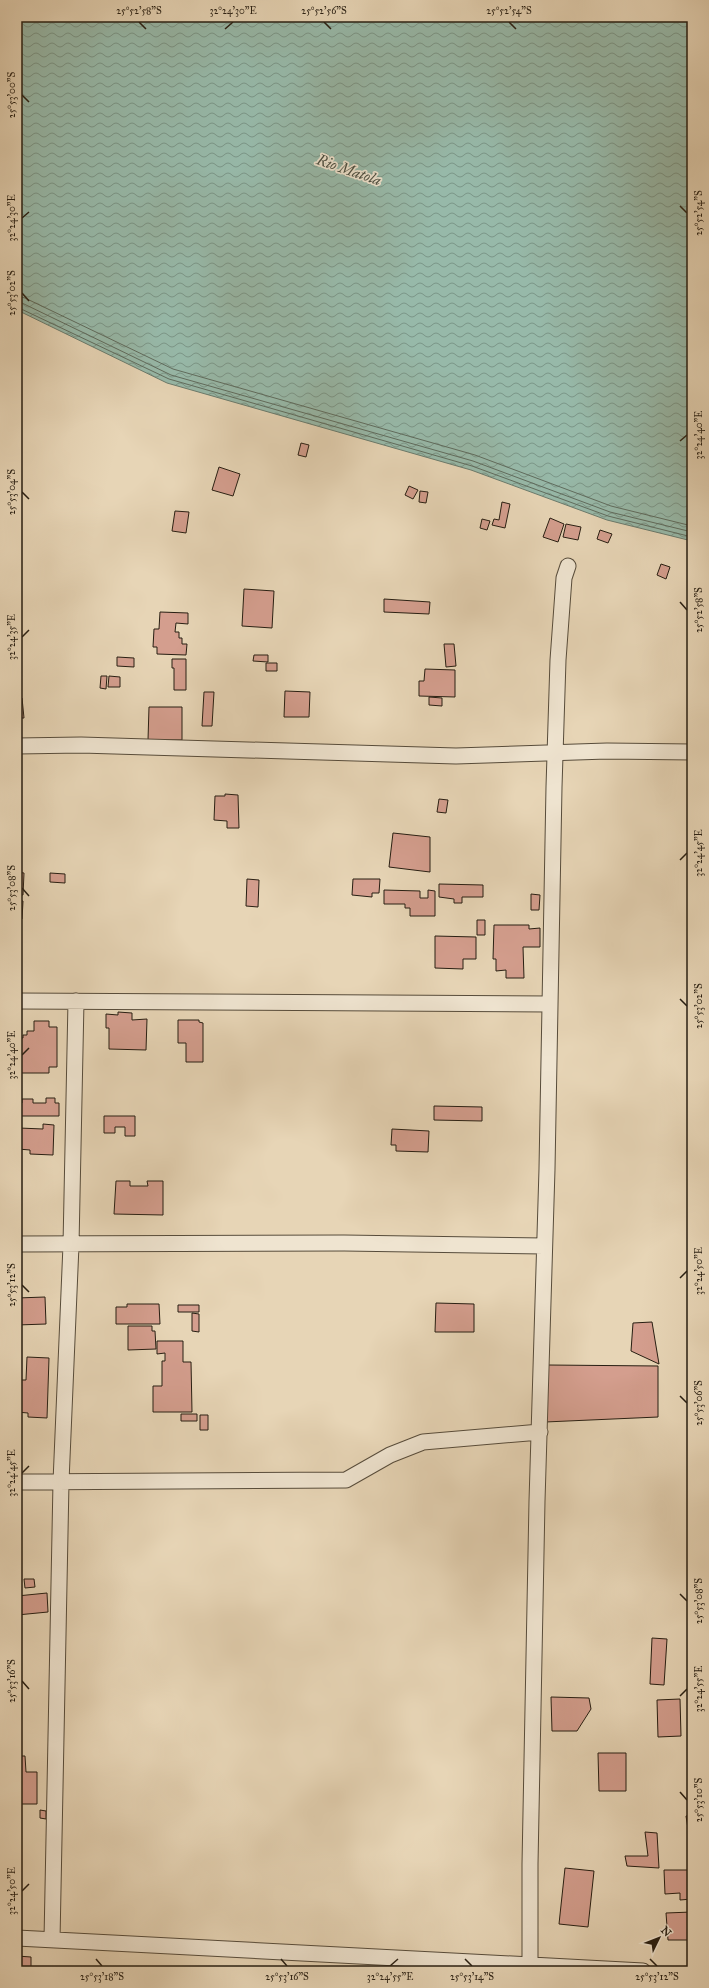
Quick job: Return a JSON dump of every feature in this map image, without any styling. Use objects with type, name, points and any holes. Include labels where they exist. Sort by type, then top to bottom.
[{"type":"street","points":[[530,1965],[530,1864],[555,752],[558,660],[564,578],[568,566]]},
{"type":"street","points":[[17,746],[81,746],[456,756],[607,750],[692,752]]},
{"type":"street","points":[[17,1001],[549,1004]]},
{"type":"street","points":[[52,1940],[62,1482],[71,1245],[76,1001]]},
{"type":"street","points":[[17,1244],[344,1243],[544,1246]]},
{"type":"street","points":[[17,1482],[346,1480],[390,1455],[423,1442],[540,1432]]},
{"type":"street","points":[[17,1938],[395,1965],[530,1965],[643,1971]]},
{"type":"water","name":"Rio Matola","points":[[17,17],[692,17],[692,541],[607,520],[471,470],[167,383],[17,310]]},
{"type":"building","points":[[301,443],[309,445],[306,457],[298,455]]},
{"type":"building","points":[[219,467],[240,474],[233,496],[212,490]]},
{"type":"building","points":[[409,486],[418,490],[413,499],[405,495]]},
{"type":"building","points":[[420,491],[428,492],[426,503],[419,502]]},
{"type":"building","points":[[502,502],[510,504],[505,528],[492,525],[494,519],[499,520]]},
{"type":"building","points":[[175,511],[189,512],[186,533],[172,531]]},
{"type":"building","points":[[550,518],[564,524],[558,542],[543,537]]},
{"type":"building","points":[[482,519],[490,521],[487,530],[480,528]]},
{"type":"building","points":[[566,524],[581,527],[578,540],[563,537]]},
{"type":"building","points":[[600,530],[612,534],[608,543],[597,539]]},
{"type":"building","points":[[661,564],[670,567],[666,579],[657,575]]},
{"type":"building","points":[[244,589],[274,591],[272,628],[242,626]]},
{"type":"building","points":[[384,599],[430,602],[429,614],[384,612]]},
{"type":"building","points":[[160,612],[188,613],[188,624],[176,623],[175,632],[179,632],[179,638],[182,638],[182,644],[187,644],[186,655],[157,654],[157,647],[153,647],[154,629],[159,629]]},
{"type":"building","points":[[444,644],[454,644],[456,666],[446,667]]},
{"type":"building","points":[[254,655],[268,655],[268,662],[253,661]]},
{"type":"building","points":[[117,657],[134,658],[134,667],[117,666]]},
{"type":"building","points":[[172,659],[186,659],[186,690],[174,690],[174,668],[172,668]]},
{"type":"building","points":[[266,663],[277,663],[277,671],[266,671]]},
{"type":"building","points":[[425,669],[455,670],[455,697],[419,696],[419,681],[424,681]]},
{"type":"building","points":[[101,676],[107,676],[106,689],[100,688]]},
{"type":"building","points":[[109,676],[120,677],[120,687],[108,687]]},
{"type":"building","points":[[285,691],[310,692],[309,717],[284,717]]},
{"type":"building","points":[[204,692],[214,692],[212,726],[202,726]]},
{"type":"building","points":[[429,697],[442,698],[442,706],[429,705]]},
{"type":"building","points":[[17,698],[22,698],[24,718],[17,718]]},
{"type":"building","points":[[149,707],[182,707],[182,740],[148,740]]},
{"type":"building","points":[[225,794],[238,795],[239,828],[227,828],[227,821],[214,820],[215,796],[225,796]]},
{"type":"building","points":[[439,799],[448,800],[446,813],[437,812]]},
{"type":"building","points":[[393,833],[430,837],[430,872],[389,867]]},
{"type":"building","points":[[17,872],[24,873],[23,895],[17,895]]},
{"type":"building","points":[[50,873],[65,874],[65,883],[50,882]]},
{"type":"building","points":[[247,879],[259,880],[258,907],[246,906]]},
{"type":"building","points":[[353,879],[380,879],[379,893],[372,893],[372,897],[352,895]]},
{"type":"building","points":[[439,884],[483,885],[483,897],[462,897],[462,903],[454,903],[454,899],[439,897]]},
{"type":"building","points":[[384,890],[420,891],[420,898],[428,898],[428,890],[435,891],[435,916],[410,916],[410,908],[405,908],[405,904],[384,904]]},
{"type":"building","points":[[531,894],[540,895],[539,910],[531,910]]},
{"type":"building","points":[[17,900],[23,901],[22,919],[17,919]]},
{"type":"building","points":[[477,920],[485,920],[485,935],[477,935]]},
{"type":"building","points":[[494,925],[529,925],[529,929],[540,928],[540,947],[523,947],[524,978],[506,978],[506,970],[496,971],[496,959],[493,959]]},
{"type":"building","points":[[435,936],[476,937],[476,959],[463,959],[463,969],[435,968]]},
{"type":"building","points":[[118,1012],[132,1013],[132,1020],[147,1019],[146,1050],[109,1049],[109,1028],[106,1028],[106,1014],[118,1015]]},
{"type":"building","points":[[178,1020],[199,1020],[199,1022],[203,1023],[203,1062],[186,1062],[186,1043],[178,1043]]},
{"type":"building","points":[[34,1021],[49,1021],[49,1027],[57,1027],[57,1067],[49,1067],[49,1073],[17,1073],[17,1037],[23,1038],[23,1035],[27,1035],[27,1031],[34,1031]]},
{"type":"building","points":[[46,1098],[55,1098],[55,1103],[59,1103],[59,1116],[17,1116],[17,1103],[22,1103],[22,1099],[33,1099],[33,1103],[46,1103]]},
{"type":"building","points":[[434,1106],[482,1107],[482,1121],[434,1120]]},
{"type":"building","points":[[104,1116],[135,1116],[135,1136],[125,1136],[125,1127],[115,1127],[115,1133],[104,1133]]},
{"type":"building","points":[[43,1124],[54,1125],[53,1155],[30,1154],[30,1150],[18,1149],[19,1128],[43,1129]]},
{"type":"building","points":[[392,1129],[429,1131],[428,1152],[396,1151],[396,1145],[391,1145]]},
{"type":"building","points":[[116,1181],[130,1181],[130,1186],[148,1186],[147,1181],[163,1181],[163,1215],[114,1214]]},
{"type":"building","points":[[45,1297],[46,1324],[17,1325],[17,1298]]},
{"type":"building","points":[[436,1303],[474,1304],[474,1332],[435,1332]]},
{"type":"building","points":[[127,1304],[159,1304],[160,1324],[116,1324],[116,1307],[127,1307]]},
{"type":"building","points":[[178,1305],[199,1305],[199,1312],[178,1312]]},
{"type":"building","points":[[192,1313],[199,1314],[199,1332],[192,1331]]},
{"type":"building","points":[[652,1322],[659,1364],[631,1351],[633,1323]]},
{"type":"building","points":[[128,1326],[152,1326],[152,1331],[155,1331],[156,1349],[128,1350]]},
{"type":"building","points":[[157,1341],[183,1341],[183,1362],[191,1362],[192,1412],[153,1412],[153,1386],[162,1386],[162,1361],[165,1361],[165,1353],[157,1354]]},
{"type":"building","points":[[27,1357],[49,1358],[47,1418],[28,1417],[28,1413],[17,1412],[17,1380],[26,1380]]},
{"type":"building","points":[[548,1365],[658,1366],[658,1417],[545,1422]]},
{"type":"building","points":[[181,1414],[197,1414],[197,1421],[181,1421]]},
{"type":"building","points":[[200,1415],[208,1415],[208,1430],[200,1430]]},
{"type":"building","points":[[24,1579],[34,1579],[35,1587],[25,1588]]},
{"type":"building","points":[[47,1593],[48,1612],[17,1615],[17,1596]]},
{"type":"building","points":[[652,1638],[667,1639],[664,1685],[650,1684]]},
{"type":"building","points":[[551,1697],[589,1698],[591,1709],[577,1731],[552,1731]]},
{"type":"building","points":[[680,1699],[681,1736],[658,1737],[657,1700]]},
{"type":"building","points":[[598,1753],[626,1753],[626,1791],[599,1791]]},
{"type":"building","points":[[17,1756],[25,1756],[26,1772],[37,1772],[37,1804],[17,1804]]},
{"type":"building","points":[[40,1810],[46,1811],[46,1819],[40,1818]]},
{"type":"building","points":[[692,1815],[692,1840],[690,1841],[686,1816]]},
{"type":"building","points":[[17,1827],[19,1827],[17,1858]]},
{"type":"building","points":[[645,1832],[657,1833],[659,1868],[627,1866],[625,1856],[648,1856]]},
{"type":"building","points":[[565,1868],[594,1871],[588,1927],[559,1924]]},
{"type":"building","points":[[664,1870],[692,1870],[692,1899],[680,1900],[680,1893],[665,1894]]},
{"type":"building","points":[[692,1912],[692,1940],[668,1940],[666,1913]]},
{"type":"building","points":[[17,1956],[31,1957],[31,1971],[17,1971]]}]
